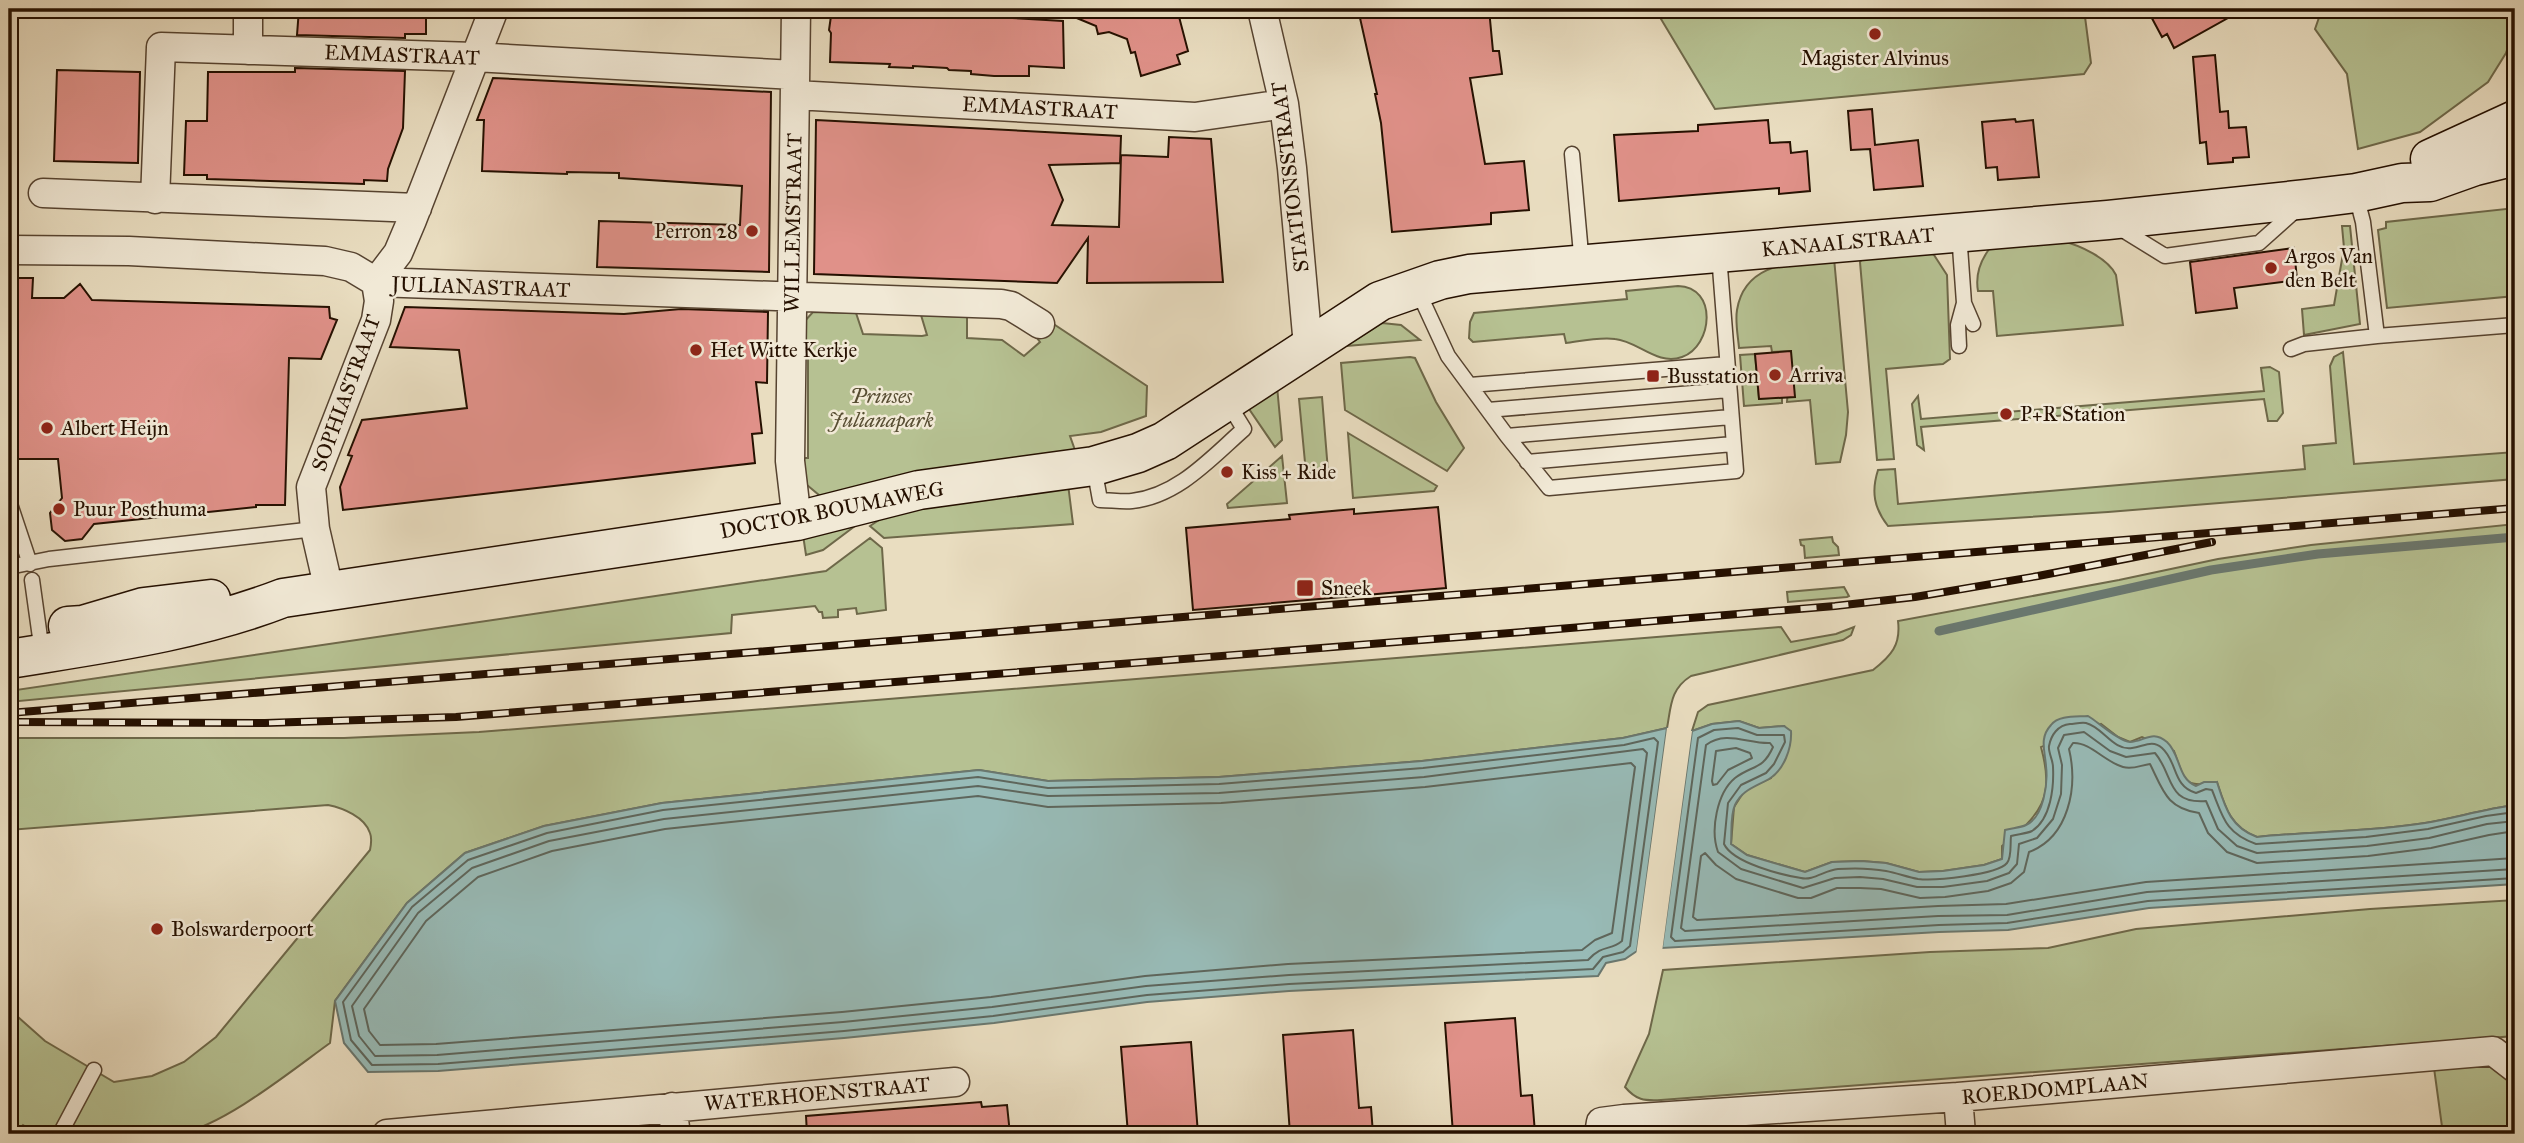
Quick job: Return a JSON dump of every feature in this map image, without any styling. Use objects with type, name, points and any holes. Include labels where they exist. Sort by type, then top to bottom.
[{"type":"main road","name":"KANAALSTRAAT","points":[[2402,183],[2423,163],[2515,120]]},
{"type":"main road","name":"KANAALSTRAAT","points":[[1308,346],[1380,301],[1416,287],[1469,274],[2108,220],[2307,199],[2356,193],[2402,183],[2430,183],[2474,166],[2515,156]]},
{"type":"main road","name":"DOCTOR BOUMAWEG","points":[[25,644],[144,607],[246,595],[283,598],[797,521],[919,490],[1094,466],[1138,453],[1166,441],[1308,346]]},
{"type":"street","points":[[248,9],[248,50]]},
{"type":"street","points":[[376,282],[398,253],[494,9]]},
{"type":"street","name":"WILLEMSTRAAT","points":[[796,9],[790,461],[797,521]]},
{"type":"street","name":"STATIONSSTRAAT","points":[[1262,9],[1284,104],[1308,346]]},
{"type":"street","name":"EMMASTRAAT","points":[[155,199],[161,47],[474,57],[1195,117],[1284,104]]},
{"type":"street","points":[[43,193],[417,208]]},
{"type":"street","name":"JULIANASTRAAT","points":[[9,250],[129,251],[325,261],[351,267],[376,282],[792,297]]},
{"type":"street","name":"SOPHIASTRAAT","points":[[329,590],[315,529],[311,486],[376,320],[379,301],[376,282]]},
{"type":"street","points":[[792,297],[1001,304],[1011,306],[1040,324]]},
{"type":"street","name":"ROERDOMPLAAN","points":[[1599,1134],[1601,1122],[1624,1119],[1958,1097],[2493,1051],[2515,1068]]},
{"type":"street","name":"WATERHOENSTRAAT","points":[[387,1134],[674,1121],[955,1082]]},
{"type":"street","points":[[1958,1097],[1961,1134]]},
{"type":"lane","points":[[1572,154],[1582,265]]},
{"type":"lane","points":[[2356,193],[2377,336]]},
{"type":"lane","points":[[1959,232],[1964,303],[1973,324]]},
{"type":"lane","points":[[1416,287],[1448,356],[1549,488],[1736,471],[1719,253]]},
{"type":"lane","points":[[1959,346],[1958,325],[1964,303]]},
{"type":"lane","points":[[2291,349],[2304,344],[2377,336],[2515,325]]},
{"type":"lane","points":[[1470,385],[1727,364]]},
{"type":"lane","points":[[1488,410],[1729,390]]},
{"type":"lane","points":[[1507,436],[1731,417]]},
{"type":"lane","points":[[1527,461],[1733,444]]},
{"type":"lane","points":[[9,501],[30,564]]},
{"type":"lane","points":[[9,567],[49,559],[315,529]]},
{"type":"lane","points":[[25,644],[32,580]]},
{"type":"lane","points":[[60,1134],[94,1070]]},
{"type":"green space","name":"Magister Alvinus","points":[[1655,9],[2084,9],[2091,63],[2084,74],[1715,109]]},
{"type":"green space","points":[[2322,9],[2511,9],[2513,32],[2506,53],[2488,82],[2420,132],[2358,149],[2347,74],[2315,29]]},
{"type":"green space","points":[[2515,208],[2515,296],[2387,308],[2378,230],[2386,228],[2386,222]]},
{"type":"green space","points":[[2342,226],[2350,226],[2360,324],[2304,335],[2302,309],[2334,305],[2344,248]]},
{"type":"green space","points":[[2062,241],[2092,253],[2112,269],[2116,275],[2123,325],[1997,336],[1993,291],[1978,291],[1977,285],[1978,273],[1986,253],[1990,248]]},
{"type":"green space","points":[[1927,251],[1934,255],[1947,275],[1950,359],[1943,364],[1886,369],[1894,459],[1877,460],[1860,262],[1863,258]]},
{"type":"green space","points":[[1834,258],[1848,412],[1846,435],[1840,462],[1816,464],[1810,400],[1787,402],[1791,351],[1772,352],[1771,346],[1739,348],[1736,315],[1742,294],[1750,282],[1761,273],[1788,264]]},
{"type":"green space","points":[[1678,286],[1691,289],[1700,296],[1707,318],[1700,341],[1692,351],[1682,357],[1673,359],[1656,356],[1615,339],[1566,343],[1564,334],[1473,342],[1469,338],[1470,322],[1474,313],[1627,299],[1626,291]]},
{"type":"green space","name":"Prinses Julianapark","points":[[813,312],[856,313],[863,334],[922,336],[927,335],[921,315],[967,317],[967,338],[1002,340],[1024,356],[1040,342],[1037,338],[1052,323],[1147,386],[1146,416],[1101,432],[1070,436],[1076,453],[819,495],[807,485],[803,458],[808,458],[808,350],[803,345],[803,323]]},
{"type":"green space","points":[[1382,323],[1401,325],[1420,340],[1346,346]]},
{"type":"green space","points":[[2343,352],[2354,464],[2515,452],[2515,479],[2108,512],[1888,526],[1877,506],[1874,493],[1878,470],[1895,469],[1898,504],[2305,469],[2303,446],[2336,443],[2330,366],[2334,357]]},
{"type":"green space","points":[[1755,354],[1759,399],[1782,397],[1782,403],[1744,406],[1740,355]]},
{"type":"green space","points":[[1415,358],[1436,402],[1464,448],[1447,471],[1345,410],[1341,363]]},
{"type":"green space","points":[[2270,367],[2279,372],[2283,413],[2277,421],[2268,421],[2264,399],[1921,427],[1924,450],[1917,445],[1912,404],[1918,396],[1921,419],[2264,391],[2261,368]]},
{"type":"green space","points":[[1277,386],[1282,440],[1275,447],[1247,406]]},
{"type":"green space","points":[[1322,397],[1328,471],[1306,473],[1299,399]]},
{"type":"green space","points":[[1348,433],[1437,486],[1434,491],[1353,498]]},
{"type":"green space","points":[[1282,456],[1287,503],[1228,508],[1227,504]]},
{"type":"green space","points":[[1068,484],[1073,524],[884,538],[870,526],[891,512]]},
{"type":"green space","points":[[863,520],[823,550],[806,555],[803,535]]},
{"type":"green space","points":[[2515,524],[2515,805],[2404,826],[2257,837],[2241,828],[2230,816],[2217,782],[2191,783],[2183,776],[2174,751],[2142,737],[2130,742],[2101,724],[2041,747],[2045,765],[2045,793],[2027,824],[2002,846],[2002,859],[1984,865],[1919,872],[1886,863],[1832,862],[1805,872],[1747,855],[1731,844],[1734,807],[1745,790],[1771,778],[1784,726],[1759,728],[1739,721],[1712,724],[1692,731],[1698,712],[1708,705],[1873,670],[1893,649],[1898,637],[1898,621],[2218,559],[2311,545]]},
{"type":"green space","points":[[1832,537],[1839,555],[1805,558],[1804,546],[1800,540]]},
{"type":"green space","points":[[870,538],[882,548],[886,610],[857,614],[856,608],[838,610],[838,617],[823,618],[822,612],[815,606],[732,615],[731,633],[9,702],[9,691],[826,571]]},
{"type":"green space","points":[[1844,587],[1849,596],[1847,597],[1788,602],[1787,592]]},
{"type":"green space","points":[[1781,627],[1791,642],[1836,634],[1854,627],[1851,635],[1843,640],[1691,676],[1675,693],[1667,728],[1623,738],[1422,761],[1219,777],[1048,781],[979,770],[662,803],[544,826],[465,853],[407,903],[335,1001],[330,1043],[237,1109],[197,1129],[179,1134],[36,1134],[23,1125],[14,1134],[9,1134],[9,1009],[45,1041],[114,1082],[152,1076],[184,1062],[216,1037],[370,850],[371,839],[367,827],[358,818],[328,805],[9,830],[9,738],[344,738],[479,732]]},
{"type":"green space","points":[[2515,900],[2515,1036],[1661,1100],[1641,1099],[1625,1087],[1649,1034],[1663,970],[1930,952],[2048,948],[2136,929]]},
{"type":"green space","points":[[2514,1060],[2515,1134],[2443,1134],[2434,1068]]},
{"type":"water","points":[[2088,716],[2126,741],[2152,736],[2162,738],[2175,753],[2185,778],[2196,786],[2204,782],[2217,782],[2226,808],[2235,822],[2240,828],[2257,837],[2404,826],[2515,805],[2515,884],[2149,908],[2008,930],[1662,948],[1692,731],[1712,724],[1739,721],[1759,728],[1784,726],[1791,731],[1788,751],[1779,770],[1769,779],[1745,792],[1733,809],[1731,844],[1747,855],[1805,872],[1832,862],[1861,861],[1886,863],[1919,872],[1984,865],[2002,859],[2005,830],[2021,827],[2032,821],[2044,799],[2044,745],[2047,730],[2058,720]]},
{"type":"water","points":[[1667,728],[1637,951],[1625,959],[1606,963],[1598,976],[1289,991],[1147,1002],[994,1023],[844,1038],[438,1071],[368,1072],[344,1043],[335,1001],[407,903],[465,853],[544,826],[662,803],[979,770],[1048,781],[1219,777],[1422,761],[1623,738]]},
{"type":"pier","points":[[1667,728],[1670,728],[1640,951],[1636,956]]},
{"type":"pier","points":[[1688,731],[1692,731],[1662,952],[1659,948]]},
{"type":"building","points":[[299,9],[426,9],[426,34],[405,34],[405,38],[297,35]]},
{"type":"building","points":[[832,9],[1013,9],[1013,18],[1063,21],[1064,68],[1029,66],[1029,76],[994,76],[947,68],[830,62],[829,30]]},
{"type":"building","points":[[1055,9],[1177,9],[1188,51],[1177,55],[1180,64],[1141,76],[1135,52],[1131,53],[1127,39],[1109,32],[1098,34],[1096,26]]},
{"type":"building","points":[[1358,9],[1489,9],[1493,51],[1499,51],[1502,74],[1470,78],[1485,164],[1524,161],[1529,210],[1491,213],[1491,224],[1392,232],[1377,94]]},
{"type":"building","points":[[2147,9],[2244,9],[2174,48],[2167,34],[2162,37]]},
{"type":"building","points":[[2215,55],[2220,112],[2228,111],[2229,128],[2246,127],[2249,157],[2233,158],[2233,162],[2208,164],[2206,142],[2200,143],[2193,57]]},
{"type":"building","points":[[295,68],[405,71],[403,128],[388,169],[387,181],[364,180],[364,184],[207,179],[207,175],[184,175],[186,121],[207,121],[208,72],[295,72]]},
{"type":"building","points":[[57,70],[140,72],[138,163],[54,161]]},
{"type":"building","points":[[493,78],[771,92],[769,272],[597,267],[599,221],[740,225],[742,186],[619,178],[619,173],[482,171],[484,120],[477,120]]},
{"type":"building","points":[[1872,109],[1875,145],[1918,140],[1923,186],[1874,190],[1870,149],[1851,150],[1848,111]]},
{"type":"building","points":[[2015,119],[2016,122],[2033,120],[2039,177],[1998,180],[1997,167],[1986,168],[1982,122]]},
{"type":"building","points":[[816,120],[1121,136],[1120,163],[1049,165],[1063,200],[1052,225],[1119,227],[1121,155],[1168,157],[1169,137],[1211,139],[1223,282],[1087,283],[1088,238],[1057,283],[814,274]]},
{"type":"building","points":[[1768,120],[1770,143],[1790,142],[1791,153],[1807,151],[1810,191],[1779,194],[1779,188],[1619,201],[1614,135],[1698,131],[1698,125]]},
{"type":"building","points":[[2294,248],[2297,280],[2234,288],[2237,308],[2196,313],[2190,262]]},
{"type":"building","points":[[9,278],[33,278],[32,298],[64,298],[80,284],[92,300],[329,307],[330,318],[337,320],[321,359],[289,358],[285,505],[256,505],[94,524],[82,539],[65,541],[52,530],[50,513],[62,498],[58,459],[9,459]]},
{"type":"building","points":[[405,307],[624,314],[681,309],[768,312],[767,383],[756,382],[762,433],[752,434],[755,463],[343,510],[340,487],[352,456],[348,455],[362,420],[467,408],[459,350],[390,347]]},
{"type":"building","name":"Arriva","points":[[1791,351],[1795,397],[1759,399],[1755,354]]},
{"type":"building","points":[[1438,507],[1446,588],[1193,610],[1186,528],[1290,519],[1289,515],[1354,509],[1354,514]]},
{"type":"building","points":[[1515,1018],[1521,1096],[1532,1095],[1535,1133],[1453,1134],[1445,1023]]},
{"type":"building","points":[[1353,1030],[1359,1108],[1371,1107],[1373,1134],[1290,1134],[1283,1035]]},
{"type":"building","points":[[1191,1042],[1198,1134],[1128,1134],[1121,1047]]},
{"type":"building","points":[[981,1102],[982,1107],[1007,1105],[1010,1134],[807,1134],[806,1116]]},
{"type":"waterway","points":[[1939,631],[2211,570],[2318,554],[2515,537]]},
{"type":"railway","points":[[9,713],[2515,508]]},
{"type":"railway","points":[[13,722],[265,723],[456,717],[1534,631],[1915,597],[2212,542]]},
{"type":"place","name":"Magister Alvinus","points":[[1875,34]]},
{"type":"place","name":"Perron 28","points":[[752,231]]},
{"type":"place","name":"Argos Van den Belt","points":[[2271,268]]},
{"type":"place","name":"Het Witte Kerkje","points":[[696,350]]},
{"type":"place","name":"Arriva","points":[[1775,375]]},
{"type":"place","name":"Busstation","points":[[1653,376]]},
{"type":"place","name":"P+R Station","points":[[2006,414]]},
{"type":"place","name":"Albert Heijn","points":[[47,428]]},
{"type":"place","name":"Kiss + Ride","points":[[1227,472]]},
{"type":"place","name":"Puur Posthuma","points":[[59,509]]},
{"type":"place","name":"Sneek","points":[[1305,588]]},
{"type":"place","name":"Bolswarderpoort","points":[[157,929]]}]
